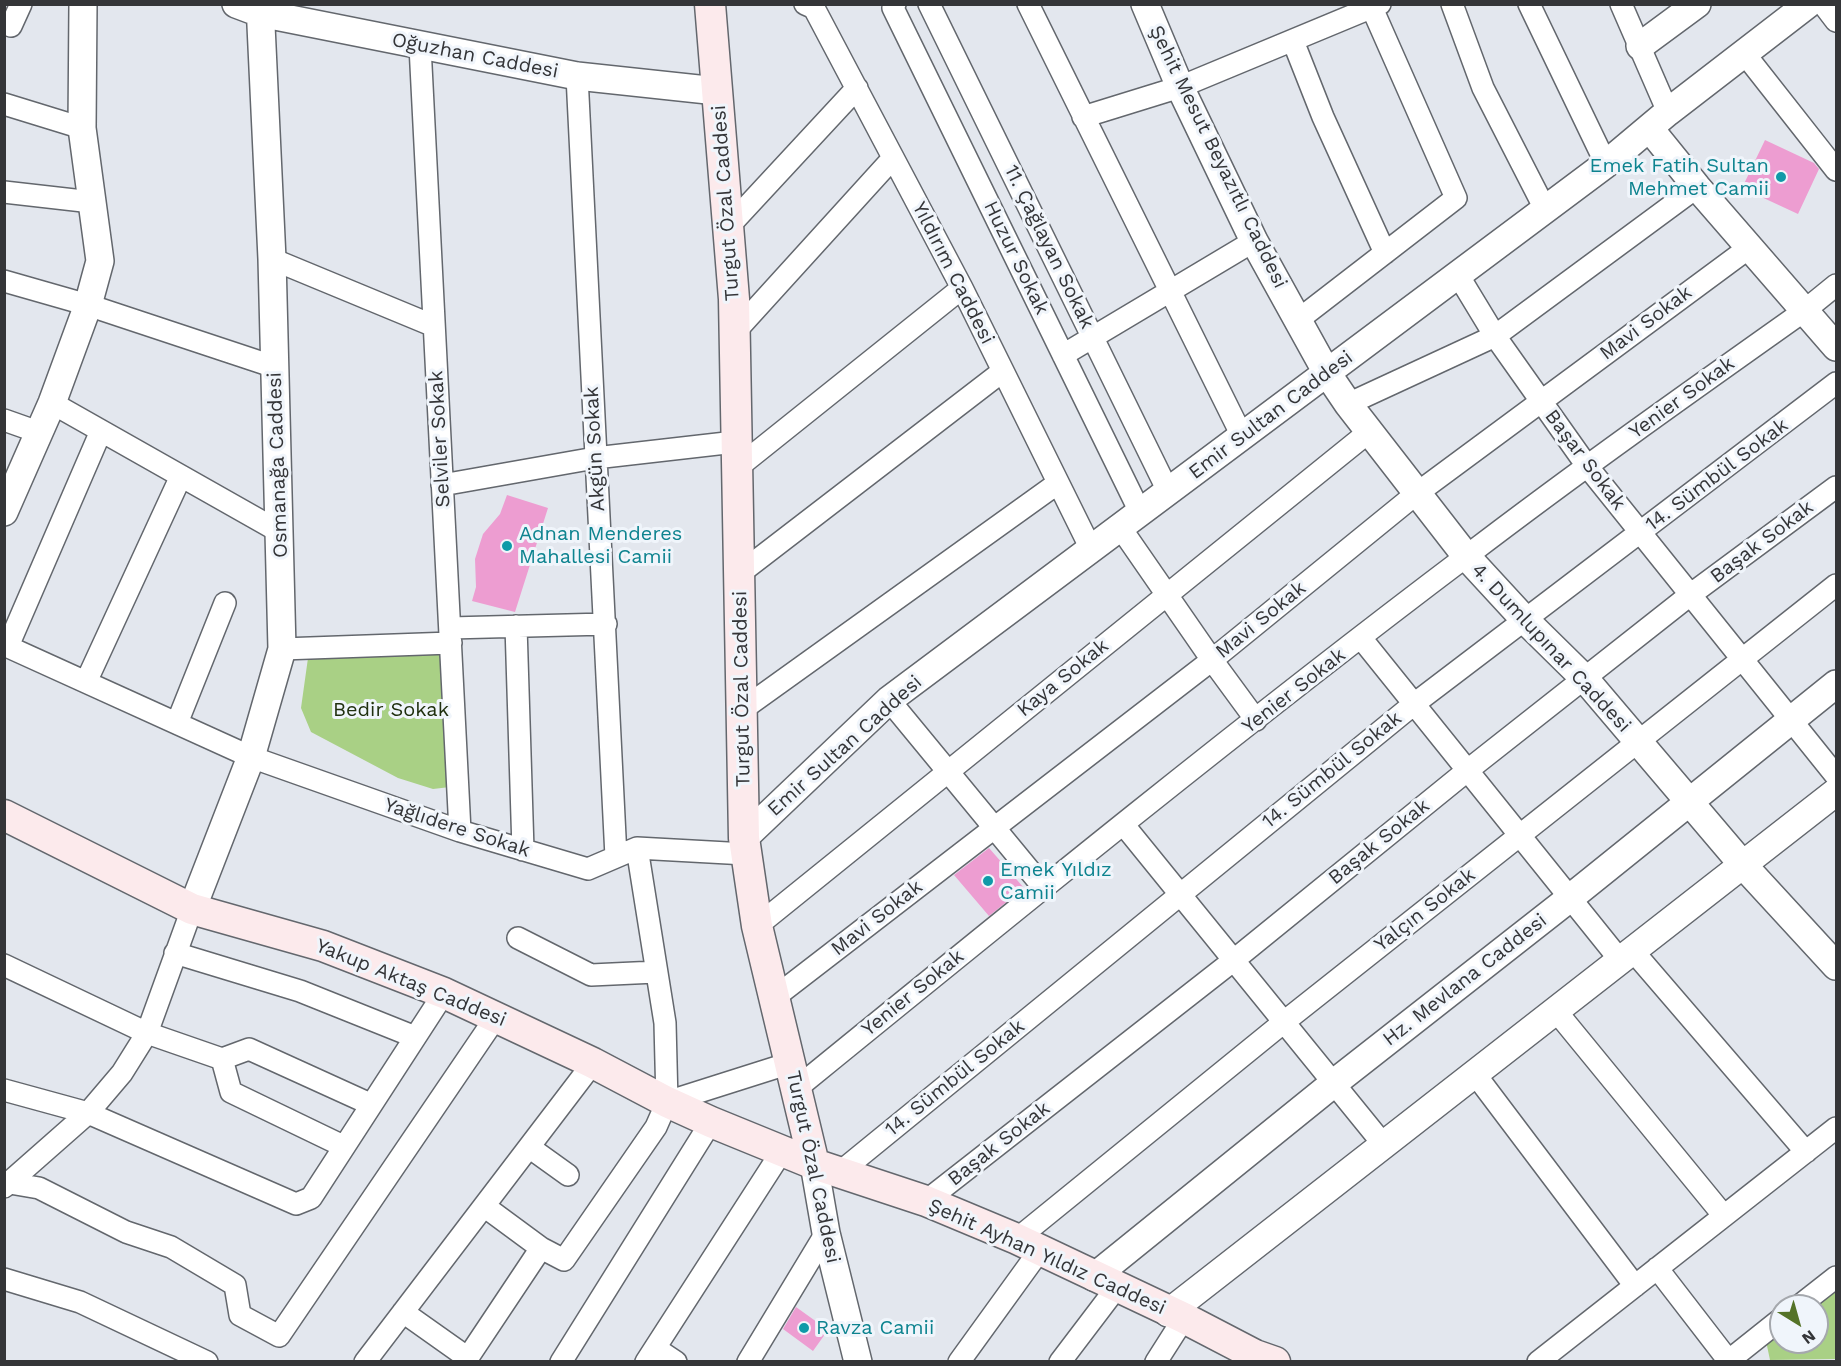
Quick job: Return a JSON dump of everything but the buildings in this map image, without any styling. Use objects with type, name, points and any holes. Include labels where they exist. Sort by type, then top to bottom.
[{"type":"main road","name":"Turgut Özal Caddesi","points":[[710,4],[729,226],[734,333],[745,846],[757,926],[793,1076],[826,1168]]},
{"type":"main road","name":"Yakup Aktaş Caddesi","points":[[4,815],[192,909],[323,946],[444,993],[593,1063],[667,1102],[826,1168]]},
{"type":"main road","name":"Şehit Ayhan Yıldız Caddesi","points":[[826,1168],[926,1201],[1028,1244],[1176,1315],[1260,1359]]},
{"type":"street","points":[[4,23],[11,26],[21,4]]},
{"type":"street","points":[[4,512],[52,403],[88,305],[100,261],[82,128],[83,4]]},
{"type":"street","name":"Yıldırım Caddesi","points":[[805,4],[814,8],[962,288],[1091,549]]},
{"type":"street","name":"Huzur Sokak","points":[[895,4],[893,8],[1063,355],[1130,520],[1166,594],[1256,720]]},
{"type":"street","name":"11. Çağlayan Sokak","points":[[929,4],[1168,491]]},
{"type":"street","points":[[1029,4],[1242,436]]},
{"type":"street","name":"Şehit Mesut Beyazıtlı Caddesi","points":[[1145,4],[1180,87],[1254,241],[1327,373]]},
{"type":"street","points":[[1452,4],[1483,88],[1545,209]]},
{"type":"street","points":[[1529,4],[1606,164]]},
{"type":"street","points":[[1621,4],[1640,45],[1659,121],[1697,187],[1836,347]]},
{"type":"street","points":[[1640,45],[1697,4]]},
{"type":"street","name":"Emir Sultan Caddesi","points":[[745,846],[889,700],[1606,164],[1808,4]]},
{"type":"street","points":[[1823,4],[1836,21]]},
{"type":"street","points":[[1083,117],[1180,87],[1376,6],[1456,198],[1298,320]]},
{"type":"street","name":"Oğuzhan Caddesi","points":[[252,7],[420,46],[576,76],[717,91]]},
{"type":"street","name":"Osmanağa Caddesi","points":[[192,909],[251,757],[282,649],[272,259],[252,7]]},
{"type":"street","points":[[1293,41],[1323,117],[1385,253]]},
{"type":"street","name":"Selviler Sokak","points":[[420,46],[460,831]]},
{"type":"street","points":[[1744,53],[1836,170]]},
{"type":"street","name":"Akgün Sokak","points":[[576,76],[595,458],[606,624],[616,857]]},
{"type":"street","points":[[729,226],[857,88]]},
{"type":"street","points":[[4,104],[82,128]]},
{"type":"street","points":[[734,333],[893,158]]},
{"type":"street","points":[[1348,404],[1495,336],[1697,187]]},
{"type":"street","points":[[4,192],[92,202]]},
{"type":"street","points":[[1063,355],[1254,241]]},
{"type":"street","name":"Mavi Sokak","points":[[775,997],[1212,660],[1416,494],[1750,247]]},
{"type":"street","points":[[272,259],[434,326]]},
{"type":"street","name":"Başar Sokak","points":[[1458,275],[1495,336],[1587,466],[1836,776]]},
{"type":"street","points":[[4,281],[88,305],[275,367]]},
{"type":"street","name":"Yenier Sokak","points":[[793,1076],[1044,888],[1466,556],[1587,466],[1804,311],[1836,285]]},
{"type":"street","points":[[442,485],[595,458],[736,455],[962,288]]},
{"type":"street","points":[[739,574],[1003,371]]},
{"type":"street","name":"4. Dumlupınar Caddesi","points":[[1327,373],[1416,494],[1466,556],[1525,620],[1585,679],[1743,865],[1836,966]]},
{"type":"street","name":"14. Sümbül Sokak","points":[[826,1168],[1180,894],[1414,704],[1836,383]]},
{"type":"street","points":[[52,403],[280,532]]},
{"type":"street","points":[[4,420],[38,432]]},
{"type":"street","points":[[6,646],[101,431]]},
{"type":"street","name":"Kaya Sokak","points":[[757,926],[1370,431]]},
{"type":"street","points":[[86,682],[181,476]]},
{"type":"street","points":[[743,710],[1058,483]]},
{"type":"street","name":"Başak Sokak","points":[[926,1201],[1234,960],[1468,770],[1690,595],[1836,487]]},
{"type":"street","name":"Yalçın Sokak","points":[[959,1362],[1028,1244],[1284,1022],[1836,585]]},
{"type":"street","points":[[177,723],[225,603]]},
{"type":"street","points":[[282,649],[450,635],[516,626],[606,624]]},
{"type":"street","points":[[516,626],[523,850]]},
{"type":"street","points":[[1361,638],[1570,898],[1627,955],[1806,1152]]},
{"type":"street","name":"Yağlıdere Sokak","points":[[6,646],[251,757],[460,831],[588,869],[637,848],[745,846]]},
{"type":"street","name":"Hz. Mevlana Caddesi","points":[[1106,1282],[1334,1083],[1570,898],[1836,684]]},
{"type":"street","points":[[889,700],[1044,888]]},
{"type":"street","points":[[1156,1362],[1176,1315],[1383,1144],[1836,792]]},
{"type":"street","points":[[1124,824],[1383,1144]]},
{"type":"street","points":[[484,1206],[541,1248],[564,1260],[656,1127],[667,1102],[665,1023],[637,848]]},
{"type":"street","points":[[6,1184],[88,1113],[122,1073],[147,1033],[192,909]]},
{"type":"street","points":[[518,938],[591,975],[656,972]]},
{"type":"street","points":[[175,953],[300,992],[415,1037]]},
{"type":"street","points":[[4,965],[147,1033],[222,1059],[249,1049],[370,1104]]},
{"type":"street","points":[[4,1090],[88,1113],[296,1204],[311,1198],[444,993]]},
{"type":"street","points":[[1556,1011],[1724,1216]]},
{"type":"street","points":[[6,1184],[39,1188],[126,1232],[171,1246],[235,1285],[240,1315],[279,1336],[496,1017]]},
{"type":"street","points":[[222,1059],[231,1092],[343,1146]]},
{"type":"street","points":[[365,1362],[593,1063]]},
{"type":"street","points":[[1475,1074],[1635,1286]]},
{"type":"street","points":[[667,1102],[793,1076]]},
{"type":"street","points":[[561,1362],[711,1122]]},
{"type":"street","points":[[1538,1362],[1836,1128]]},
{"type":"street","points":[[529,1147],[568,1175]]},
{"type":"street","points":[[676,1362],[651,1355],[782,1151]]},
{"type":"street","name":"Turgut Özal Caddesi","points":[[826,1168],[826,1233],[858,1362]]},
{"type":"street","points":[[748,1362],[826,1233]]},
{"type":"street","points":[[403,1312],[466,1360],[541,1248]]},
{"type":"street","points":[[1657,1268],[1728,1361],[1769,1329]]},
{"type":"street","points":[[1814,1294],[1836,1277]]},
{"type":"street","points":[[4,1279],[80,1302],[207,1362]]},
{"type":"street","points":[[1060,1362],[1106,1282]]},
{"type":"green space","name":"Bedir Sokak","points":[[446,650],[450,787],[433,789],[398,778],[311,732],[301,708],[308,658]]},
{"type":"green space","points":[[1836,1290],[1836,1359],[1770,1360],[1766,1341],[1769,1339],[1769,1354],[1829,1354],[1829,1295]]},
{"type":"place","name":"Emek Fatih Sultan Mehmet Camii","points":[[1781,177]]},
{"type":"place","name":"Adnan Menderes Mahallesi Camii","points":[[507,546]]},
{"type":"place","name":"Emek Yıldız Camii","points":[[988,881]]},
{"type":"place","name":"Ravza Camii","points":[[804,1328]]}]
